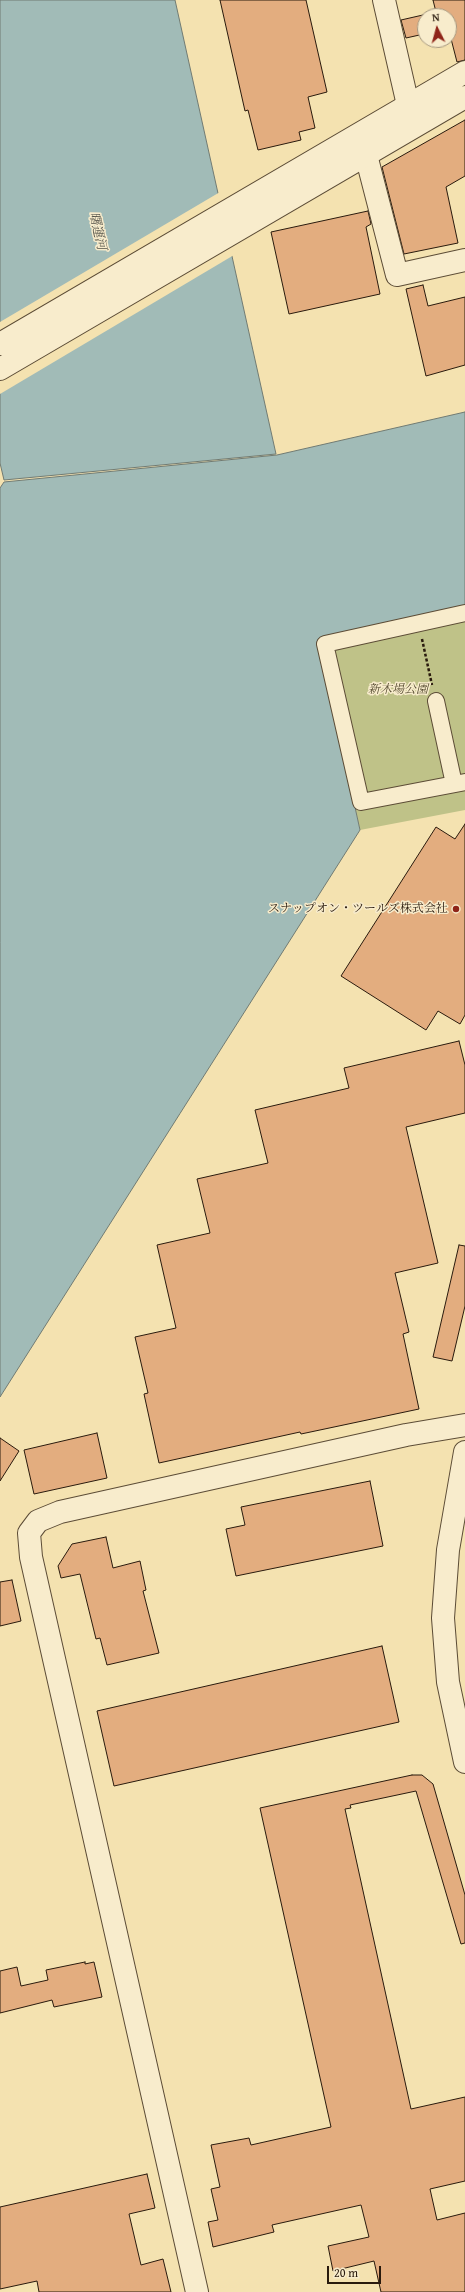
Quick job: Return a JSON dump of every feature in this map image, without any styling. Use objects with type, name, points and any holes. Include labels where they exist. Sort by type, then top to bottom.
[{"type":"street","points":[[384,0],[408,105]]},
{"type":"street","points":[[0,344],[465,72]]},
{"type":"street","points":[[0,368],[465,97]]},
{"type":"street","points":[[366,155],[397,275],[465,260]]},
{"type":"street","points":[[436,701],[459,783],[360,802],[325,644],[465,613]]},
{"type":"street","points":[[197,2292],[31,1557],[29,1533],[38,1521],[60,1512],[406,1435],[465,1425]]},
{"type":"street","points":[[465,1452],[456,1492],[448,1550],[443,1618],[448,1682],[465,1762]]},
{"type":"path","points":[[419,623],[436,701]]},
{"type":"green space","name":"新木場公園","points":[[465,606],[465,810],[360,830],[318,639]]},
{"type":"water","name":"曙運河","points":[[0,0],[175,0],[276,454],[4,480],[0,463]]},
{"type":"water","points":[[465,412],[465,606],[318,639],[360,830],[0,1397],[0,488],[4,482],[277,455]]},
{"type":"pier","points":[[220,192],[234,255],[0,394],[0,322]]},
{"type":"building","points":[[220,0],[306,0],[327,92],[308,97],[315,128],[299,132],[301,140],[258,150],[248,110],[245,111]]},
{"type":"building","points":[[433,0],[465,0],[465,60],[457,62],[453,48],[457,48],[457,8],[435,8]]},
{"type":"building","points":[[417,16],[417,36],[406,38],[401,20]]},
{"type":"building","points":[[465,120],[465,176],[446,187],[458,243],[404,254],[382,167]]},
{"type":"building","points":[[368,211],[371,224],[366,227],[380,294],[289,314],[271,232]]},
{"type":"building","points":[[423,285],[428,306],[465,297],[465,365],[426,376],[406,289]]},
{"type":"building","points":[[465,824],[465,1015],[460,1024],[438,1011],[426,1030],[341,976],[436,827],[455,839]]},
{"type":"building","points":[[459,1041],[465,1065],[465,1113],[406,1127],[438,1263],[395,1273],[409,1332],[403,1334],[419,1409],[301,1434],[300,1432],[159,1463],[144,1394],[148,1393],[135,1337],[176,1328],[157,1245],[210,1233],[197,1179],[268,1163],[255,1110],[349,1088],[344,1068]]},
{"type":"building","points":[[459,1245],[465,1246],[465,1306],[452,1361],[433,1357]]},
{"type":"building","points":[[97,1433],[107,1478],[34,1494],[24,1450]]},
{"type":"building","points":[[0,1438],[19,1451],[0,1481]]},
{"type":"building","points":[[370,1481],[383,1546],[236,1576],[226,1529],[245,1525],[241,1507]]},
{"type":"building","points":[[106,1537],[113,1568],[140,1561],[146,1590],[143,1591],[159,1653],[107,1665],[100,1638],[96,1639],[80,1574],[61,1578],[58,1566],[72,1544]]},
{"type":"building","points":[[12,1580],[21,1621],[0,1626],[0,1582]]},
{"type":"building","points":[[382,1646],[399,1722],[114,1786],[97,1711]]},
{"type":"building","points":[[412,1775],[422,1775],[433,1784],[465,1895],[465,1943],[461,1944],[416,1791],[350,1805],[351,1808],[345,1809],[411,2109],[465,2097],[465,2181],[430,2189],[437,2220],[465,2213],[465,2292],[381,2292],[374,2261],[333,2271],[328,2246],[369,2237],[361,2205],[272,2225],[274,2232],[213,2247],[208,2222],[218,2220],[211,2189],[220,2187],[211,2145],[249,2138],[251,2145],[331,2127],[260,1808]]},
{"type":"building","points":[[85,1962],[85,1964],[94,1962],[102,1997],[54,2007],[52,2000],[0,2013],[0,1971],[17,1967],[21,1986],[48,1980],[46,1970]]},
{"type":"building","points":[[147,2174],[155,2208],[129,2214],[141,2265],[163,2259],[171,2292],[39,2292],[37,2281],[0,2289],[0,2207]]},
{"type":"place","name":"スナップオン・ツールズ株式会社","points":[[456,909]]}]
